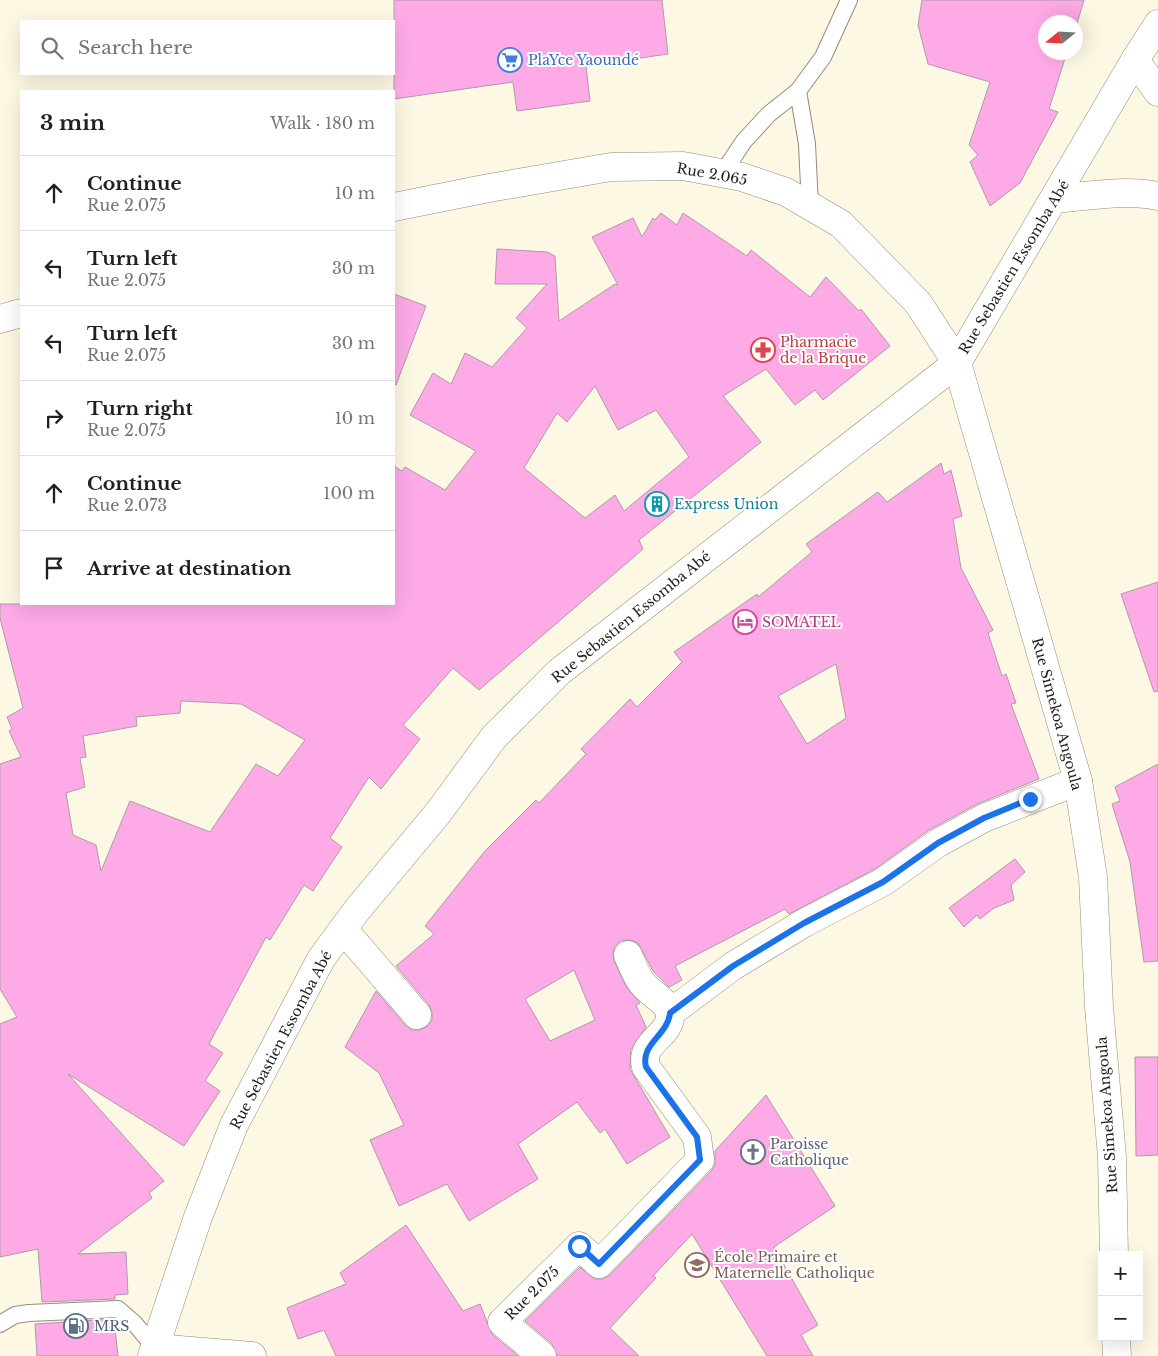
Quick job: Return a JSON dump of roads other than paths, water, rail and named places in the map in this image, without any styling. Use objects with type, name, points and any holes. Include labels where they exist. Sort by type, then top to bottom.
[{"type":"street","name":"Rue Sebastien Essomba Abé","points":[[154,1352],[198,1217],[234,1125],[321,959],[343,929],[438,813],[494,737],[559,672],[957,363],[1158,24]]},
{"type":"street","points":[[1135,60],[1158,92]]},
{"type":"street","name":"Rue 2.065","points":[[395,207],[611,166],[683,166],[722,174],[786,192],[841,224],[918,303],[957,363]]},
{"type":"street","points":[[1055,199],[1108,194],[1147,194],[1158,196]]},
{"type":"street","points":[[0,320],[20,313]]},
{"type":"street","name":"Rue Simekoa Angoula","points":[[957,363],[1078,780],[1093,876],[1099,1007],[1112,1157],[1114,1251]]},
{"type":"street","points":[[628,955],[641,982],[666,1006],[670,1013],[733,966],[804,923],[883,882],[938,843],[984,818],[1078,780]]},
{"type":"street","points":[[343,929],[417,1016]]},
{"type":"street","name":"Rue 2.075","points":[[542,1356],[502,1322],[579,1246],[599,1264],[700,1160],[697,1137],[646,1067],[644,1058],[646,1051],[669,1022],[670,1013]]},
{"type":"street","points":[[1116,1341],[1117,1356]]},
{"type":"street","points":[[154,1352],[252,1356]]},
{"type":"lane","points":[[722,174],[744,141],[769,114],[798,91],[823,57],[849,0]]},
{"type":"lane","points":[[798,91],[807,144],[810,206]]},
{"type":"lane","points":[[0,1324],[16,1315],[29,1312],[118,1309],[135,1324],[154,1352]]},
{"type":"place","name":"PlaYce Yaoundé","points":[[510,60]]},
{"type":"place","name":"Pharmacie de la Brique","points":[[763,350]]},
{"type":"place","name":"Express Union","points":[[657,504]]},
{"type":"place","name":"SOMATEL","points":[[745,622]]},
{"type":"place","name":"Paroisse Catholique","points":[[753,1152]]},
{"type":"place","name":"École Primaire et Maternelle Catholique","points":[[697,1265]]},
{"type":"place","name":"MRS","points":[[76,1326]]}]
